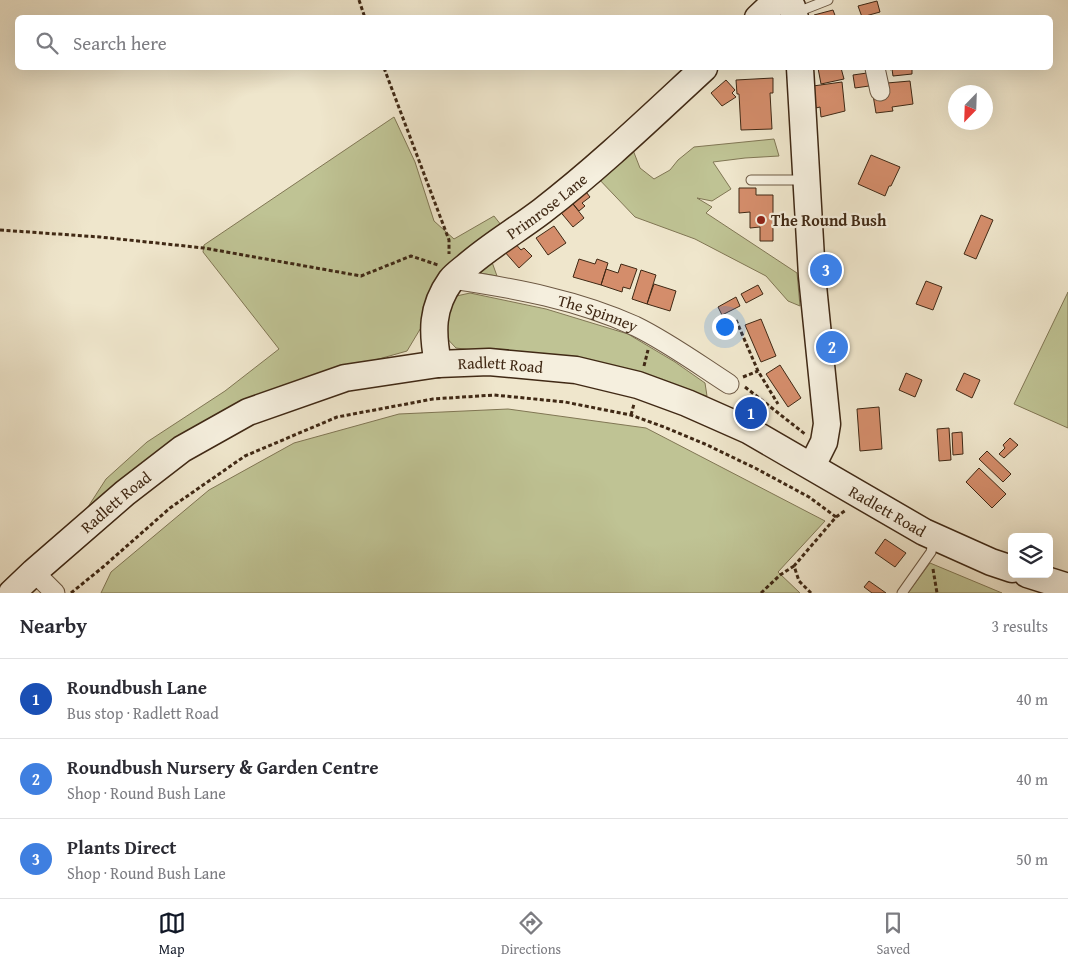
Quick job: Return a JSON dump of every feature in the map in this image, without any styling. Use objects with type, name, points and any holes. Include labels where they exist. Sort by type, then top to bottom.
[{"type":"main road","points":[[767,15],[789,8]]},
{"type":"main road","name":"Primrose Lane","points":[[438,364],[433,340],[434,322],[436,308],[450,274],[541,212],[602,161],[702,70]]},
{"type":"main road","points":[[800,70],[812,276],[827,424],[824,442],[812,466]]},
{"type":"main road","name":"Radlett Road","points":[[12,593],[125,493],[182,449],[248,412],[345,378],[438,364],[489,362],[576,370],[638,385],[687,403],[748,430],[934,537],[1008,568]]},
{"type":"main road","points":[[1040,578],[1068,587]]},
{"type":"street","points":[[875,70],[880,92]]},
{"type":"street","name":"The Spinney","points":[[450,274],[515,288],[582,307],[633,326],[653,335],[736,385]]},
{"type":"street","points":[[34,572],[55,593]]},
{"type":"lane","points":[[789,8],[828,0]]},
{"type":"lane","points":[[751,180],[806,180]]},
{"type":"lane","points":[[902,593],[931,552],[934,537]]},
{"type":"path","points":[[359,0],[364,15]]},
{"type":"path","points":[[0,230],[100,237],[204,248],[361,276],[411,256],[450,274],[449,240],[385,70]]},
{"type":"path","points":[[736,320],[758,371],[778,404]]},
{"type":"path","points":[[643,368],[653,335]]},
{"type":"path","points":[[736,385],[805,434],[810,433],[816,427],[827,424]]},
{"type":"path","points":[[70,593],[103,567],[170,508],[245,456],[337,417],[433,399],[494,395],[565,402],[631,415],[664,426],[757,469],[809,497],[836,518],[794,566],[780,575],[761,593]]},
{"type":"path","points":[[631,415],[634,403]]},
{"type":"path","points":[[794,566],[799,581],[811,593]]},
{"type":"green space","points":[[394,117],[415,162],[434,221],[454,239],[494,216],[505,230],[488,251],[497,276],[444,267],[434,289],[422,326],[407,351],[301,381],[86,510],[106,479],[147,442],[225,391],[279,349],[203,252],[204,245]]},
{"type":"green space","points":[[774,139],[779,156],[713,162],[731,189],[712,201],[697,198],[712,207],[706,213],[797,273],[800,306],[788,301],[766,276],[695,239],[635,217],[596,176],[631,145],[640,168],[654,179],[670,170],[678,160],[694,147]]},
{"type":"green space","points":[[1068,292],[1068,428],[1014,404]]},
{"type":"green space","points":[[470,293],[546,309],[628,334],[675,362],[705,383],[707,396],[608,369],[456,348],[440,331],[452,297]]},
{"type":"green space","points":[[508,409],[646,428],[825,521],[778,572],[800,593],[101,593],[111,572],[209,490],[294,443],[399,414]]},
{"type":"green space","points":[[930,563],[1002,593],[908,593]]},
{"type":"building","points":[[877,1],[880,12],[861,15],[858,6]]},
{"type":"building","points":[[833,10],[835,15],[814,15]]},
{"type":"building","points":[[818,70],[842,70],[844,79],[821,84]]},
{"type":"building","points":[[892,70],[912,70],[912,74],[893,76]]},
{"type":"building","points":[[867,73],[869,86],[855,88],[853,75]]},
{"type":"building","points":[[773,78],[773,93],[770,93],[772,129],[741,130],[739,94],[737,94],[736,80]]},
{"type":"building","points":[[726,80],[735,90],[732,93],[736,97],[722,106],[711,93]]},
{"type":"building","points":[[910,81],[913,104],[892,107],[893,111],[876,113],[873,95],[887,83]]},
{"type":"building","points":[[842,82],[845,111],[821,117],[820,107],[816,108],[813,86]]},
{"type":"building","points":[[871,155],[900,167],[885,196],[858,184]]},
{"type":"building","points":[[583,188],[590,197],[582,203],[585,206],[579,211],[569,199]]},
{"type":"building","name":"The Round Bush","points":[[739,188],[756,188],[756,195],[773,195],[773,241],[760,241],[760,227],[750,228],[750,212],[739,213]]},
{"type":"building","points":[[569,199],[584,218],[573,227],[558,209]]},
{"type":"building","points":[[981,215],[993,220],[976,259],[964,254]]},
{"type":"building","points":[[554,226],[566,243],[548,255],[536,238]]},
{"type":"building","points":[[513,241],[521,250],[524,248],[532,256],[519,268],[504,251]]},
{"type":"building","points":[[579,259],[595,264],[597,259],[608,263],[601,285],[573,277]]},
{"type":"building","points":[[621,264],[637,269],[630,289],[623,287],[622,292],[601,285],[606,269],[618,273]]},
{"type":"building","points":[[641,270],[656,275],[647,304],[632,299]]},
{"type":"building","points":[[926,281],[942,287],[933,310],[916,304]]},
{"type":"building","points":[[654,284],[676,291],[670,311],[647,304]]},
{"type":"building","points":[[758,285],[763,294],[746,303],[741,294]]},
{"type":"building","points":[[736,297],[740,306],[722,315],[718,307]]},
{"type":"building","points":[[761,319],[776,356],[761,362],[745,325]]},
{"type":"building","points":[[780,365],[801,398],[788,407],[766,374]]},
{"type":"building","points":[[906,373],[922,380],[915,397],[899,390]]},
{"type":"building","points":[[964,373],[980,380],[972,398],[956,390]]},
{"type":"building","points":[[879,407],[882,449],[860,451],[857,409]]},
{"type":"building","points":[[949,428],[951,460],[939,461],[937,429]]},
{"type":"building","points":[[962,432],[963,454],[953,455],[952,433]]},
{"type":"building","points":[[1010,438],[1018,445],[1004,458],[999,454],[1005,448],[1003,445]]},
{"type":"building","points":[[987,451],[1011,474],[1003,482],[979,459]]},
{"type":"building","points":[[979,468],[1006,494],[992,508],[966,482]]},
{"type":"building","points":[[885,539],[906,553],[895,567],[875,553]]},
{"type":"building","points":[[869,581],[886,593],[872,593],[864,587]]},
{"type":"place","name":"The Round Bush","points":[[761,220]]},
{"type":"place","name":"Plants Direct","points":[[826,270]]},
{"type":"place","name":"Roundbush Nursery & Garden Centre","points":[[832,347]]},
{"type":"place","name":"Roundbush Lane","points":[[751,413]]}]
